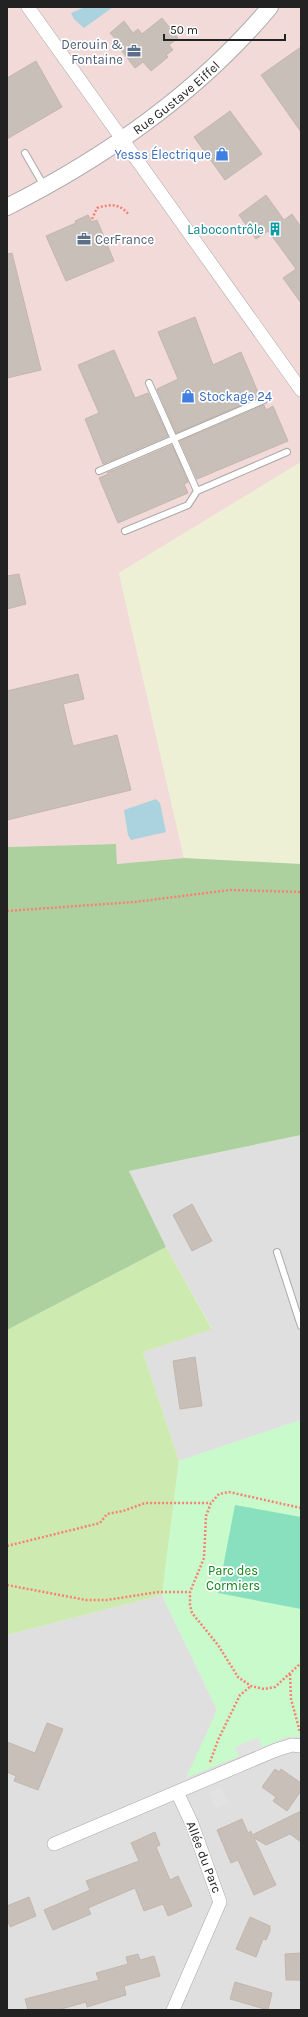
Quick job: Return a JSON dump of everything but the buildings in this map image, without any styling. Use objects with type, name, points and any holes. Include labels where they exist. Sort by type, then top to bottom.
[{"type":"street","points":[[28,7],[301,390]]},
{"type":"street","name":"Rue Gustave Eiffel","points":[[7,207],[45,188],[123,140],[190,88],[230,50],[270,7]]},
{"type":"street","points":[[54,1844],[248,1762],[292,1745],[301,1746]]},
{"type":"street","name":"Allée du Parc","points":[[172,2010],[220,1902],[192,1824],[177,1792]]},
{"type":"lane","points":[[25,153],[45,188]]},
{"type":"lane","points":[[149,383],[197,491]]},
{"type":"lane","points":[[99,471],[264,400]]},
{"type":"lane","points":[[125,531],[188,505],[197,491],[287,452]]},
{"type":"lane","points":[[277,1252],[301,1326]]},
{"type":"path","points":[[92,219],[97,208],[109,204],[116,205],[124,209],[129,215]]},
{"type":"path","points":[[7,911],[134,902],[231,890],[301,892]]},
{"type":"path","points":[[301,1508],[229,1492],[219,1494],[211,1503],[206,1516],[204,1530],[204,1558],[190,1592],[190,1605],[192,1613],[218,1645],[238,1677],[251,1686],[264,1689],[275,1687],[301,1663]]},
{"type":"path","points":[[7,1546],[100,1523],[107,1514],[123,1511],[145,1503],[211,1503]]},
{"type":"path","points":[[7,1585],[86,1600],[107,1600],[158,1592],[190,1592]]},
{"type":"path","points":[[290,1674],[291,1700],[301,1737]]},
{"type":"path","points":[[204,1781],[204,1774],[218,1740],[240,1694],[251,1686]]},
{"type":"shaded area","points":[[7,7],[301,7],[301,462],[119,573],[184,858],[117,864],[116,844],[7,847]]},
{"type":"shaded area","points":[[301,1135],[301,1420],[179,1461],[143,1352],[212,1328],[166,1247],[129,1171]]},
{"type":"shaded area","points":[[162,1595],[217,1710],[287,1737],[301,1737],[301,2010],[7,2010],[7,1635]]},
{"type":"shaded area","points":[[258,1737],[262,1748],[240,1758],[235,1747]]},
{"type":"shaded area","points":[[221,1787],[228,1803],[216,1808],[209,1792]]},
{"type":"green space","points":[[301,462],[301,864],[184,858],[119,573]]},
{"type":"green space","points":[[116,844],[117,864],[184,858],[301,864],[301,1135],[129,1171],[166,1247],[7,1330],[7,847]]},
{"type":"green space","points":[[166,1247],[212,1329],[143,1352],[179,1461],[162,1595],[7,1635],[7,1330]]},
{"type":"green space","name":"Parc des Cormiers","points":[[301,1420],[301,1737],[287,1737],[186,1778],[217,1710],[162,1595],[179,1461]]},
{"type":"green space","points":[[235,1505],[301,1517],[301,1609],[218,1593]]},
{"type":"water","points":[[85,7],[113,7],[84,28],[74,19],[71,13]]},
{"type":"water","points":[[156,799],[160,803],[166,832],[131,840],[128,835],[124,810]]},
{"type":"place","name":"Derouin & Fontaine","points":[[134,51]]},
{"type":"place","name":"Yesss Électrique","points":[[222,154]]},
{"type":"place","name":"Labocontrôle","points":[[275,229]]},
{"type":"place","name":"CerFrance","points":[[84,239]]},
{"type":"place","name":"Stockage 24","points":[[188,396]]}]
